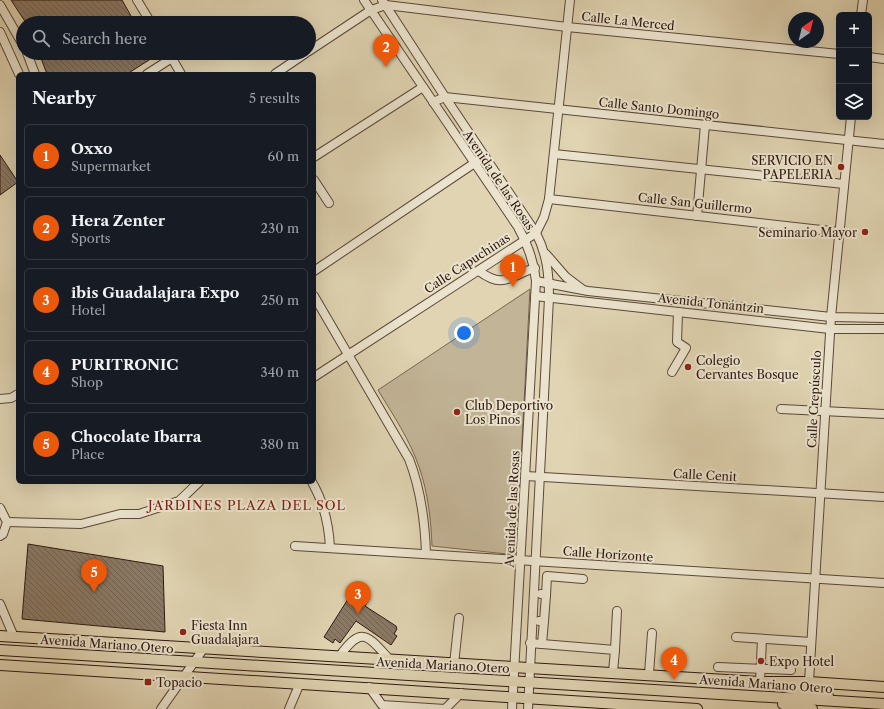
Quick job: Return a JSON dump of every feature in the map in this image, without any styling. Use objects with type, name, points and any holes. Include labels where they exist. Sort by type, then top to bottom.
[{"type":"main road","name":"Avenida Mariano Otero","points":[[0,636],[515,668],[613,672],[763,682],[809,682],[884,688]]},
{"type":"main road","name":"Avenida Mariano Otero","points":[[0,650],[884,704]]},
{"type":"main road","points":[[0,665],[186,675],[528,697],[622,706],[695,709]]},
{"type":"main road","points":[[763,682],[862,703]]},
{"type":"main road","points":[[738,696],[812,709]]},
{"type":"street","points":[[137,0],[147,16]]},
{"type":"street","name":"Avenida de las Rosas","points":[[364,0],[525,240],[535,268],[536,281],[526,476],[512,709]]},
{"type":"street","points":[[536,233],[544,217],[549,199],[570,0]]},
{"type":"street","points":[[861,12],[863,0]]},
{"type":"street","name":"Avenida de las Rosas","points":[[384,2],[445,97],[536,233],[545,252],[549,298],[530,643],[528,709]]},
{"type":"street","name":"Calle La Merced","points":[[316,46],[384,2],[567,27],[836,54]]},
{"type":"street","points":[[0,4],[16,33]]},
{"type":"street","points":[[0,32],[18,72]]},
{"type":"street","points":[[872,57],[884,59]]},
{"type":"street","points":[[30,60],[34,72]]},
{"type":"street","points":[[150,72],[165,60]]},
{"type":"street","points":[[172,60],[180,72]]},
{"type":"street","points":[[278,72],[296,60]]},
{"type":"street","points":[[316,156],[423,87]]},
{"type":"street","name":"Calle Santo Domingo","points":[[433,102],[445,97],[884,144]]},
{"type":"street","name":"Calle Crepúsculo","points":[[809,682],[830,329],[851,120]]},
{"type":"street","points":[[697,216],[705,125]]},
{"type":"street","points":[[554,154],[844,184]]},
{"type":"street","points":[[316,270],[485,156]]},
{"type":"street","points":[[316,183],[329,203]]},
{"type":"street","name":"Calle San Guillermo","points":[[549,199],[840,232]]},
{"type":"street","name":"Calle Capuchinas","points":[[316,376],[536,233]]},
{"type":"street","points":[[545,252],[566,277],[588,292]]},
{"type":"street","points":[[479,271],[486,276],[503,280],[512,279],[535,268]]},
{"type":"street","name":"Avenida Tonántzin","points":[[536,281],[549,285],[588,292],[831,317],[884,318]]},
{"type":"street","name":"Avenida Tonántzin","points":[[535,296],[830,329],[884,329]]},
{"type":"street","points":[[316,299],[400,441],[415,474],[423,511],[426,554]]},
{"type":"street","points":[[672,372],[686,348],[677,342],[678,312]]},
{"type":"street","points":[[0,399],[12,398],[16,395]]},
{"type":"street","points":[[781,409],[884,414]]},
{"type":"street","name":"Calle Cenit","points":[[526,476],[884,497]]},
{"type":"street","points":[[7,522],[81,524],[120,514],[139,514],[179,501],[197,484]]},
{"type":"street","points":[[313,484],[323,504],[327,520],[330,548]]},
{"type":"street","points":[[0,508],[7,522],[3,534],[0,536]]},
{"type":"street","name":"Calle Horizonte","points":[[295,546],[884,583]]},
{"type":"street","points":[[542,644],[547,576],[583,579]]},
{"type":"street","points":[[533,594],[546,595]]},
{"type":"street","points":[[0,604],[14,637]]},
{"type":"street","points":[[613,672],[617,611]]},
{"type":"street","points":[[454,664],[459,618]]},
{"type":"street","points":[[532,620],[544,621]]},
{"type":"street","points":[[648,674],[652,633]]},
{"type":"street","points":[[339,657],[350,642],[362,636],[371,640],[390,660]]},
{"type":"street","points":[[736,637],[811,642]]},
{"type":"street","points":[[762,639],[761,669],[763,682]]},
{"type":"street","points":[[530,643],[615,650]]},
{"type":"street","points":[[161,709],[204,648]]},
{"type":"street","points":[[718,667],[791,670]]},
{"type":"street","points":[[289,709],[300,683]]},
{"type":"street","points":[[369,687],[382,705],[445,709],[461,693]]},
{"type":"shaded area","name":"Club Deportivo Los Pinos","points":[[530,289],[516,555],[432,546],[431,526],[425,486],[419,467],[406,437],[378,390]]},
{"type":"building","points":[[11,0],[122,0],[131,16],[21,16]]},
{"type":"building","points":[[42,60],[149,60],[130,72],[46,72]]},
{"type":"building","points":[[0,155],[16,179],[16,183],[0,195]]},
{"type":"building","points":[[28,544],[163,566],[165,632],[22,619]]},
{"type":"building","points":[[355,588],[370,598],[365,606],[396,626],[397,629],[394,634],[397,636],[391,645],[356,621],[340,643],[335,639],[333,643],[324,637]]},
{"type":"place","name":"Hera Zenter","points":[[386,67]]},
{"type":"place","name":"SERVICIO EN PAPELERIA","points":[[841,167]]},
{"type":"place","name":"Seminario Mayor","points":[[865,232]]},
{"type":"place","name":"Oxxo","points":[[513,287]]},
{"type":"place","name":"Colegio Cervantes Bosque","points":[[688,367]]},
{"type":"place","name":"Club Deportivo Los Pinos","points":[[457,412]]},
{"type":"place","name":"Chocolate Ibarra","points":[[94,592]]},
{"type":"place","name":"ibis Guadalajara Expo","points":[[358,614]]},
{"type":"place","name":"Fiesta Inn Guadalajara","points":[[183,632]]},
{"type":"place","name":"Expo Hotel","points":[[761,661]]},
{"type":"place","name":"PURITRONIC","points":[[674,680]]},
{"type":"place","name":"Topacio","points":[[148,682]]},
{"type":"district","name":"JARDINES PLAZA DEL SOL","points":[[247,505]]}]
